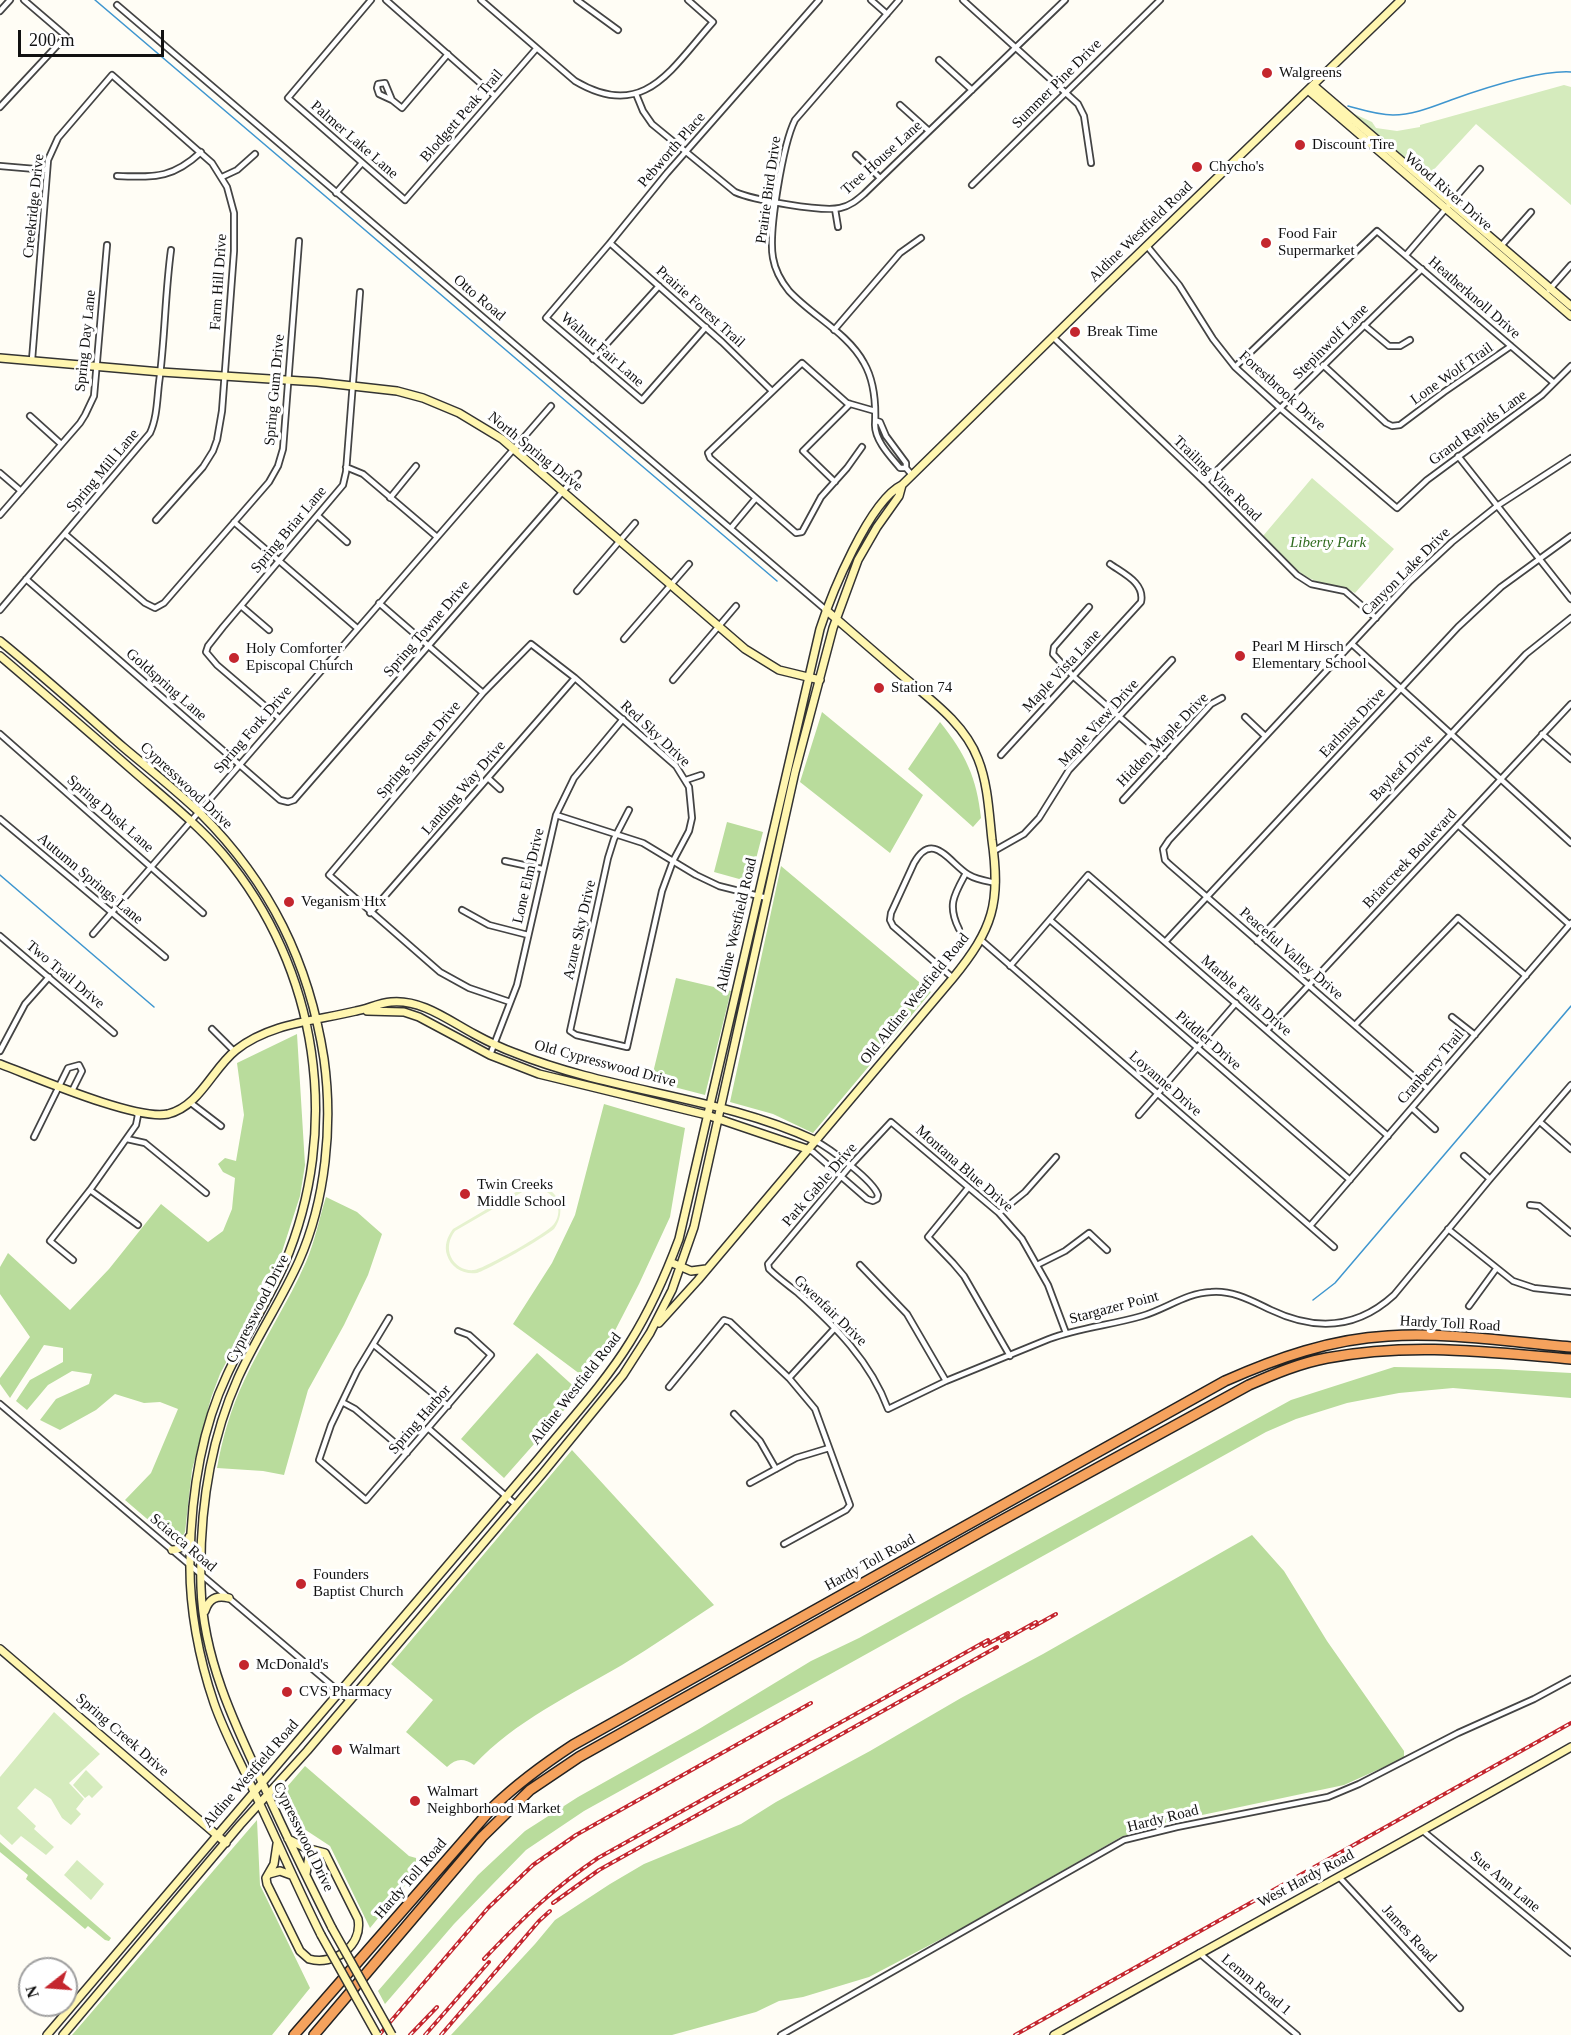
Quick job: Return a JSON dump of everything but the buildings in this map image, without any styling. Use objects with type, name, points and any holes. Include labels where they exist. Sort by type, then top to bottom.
[{"type":"highway","name":"Hardy Toll Road","points":[[294,2035],[494,1807],[515,1786],[543,1765],[573,1745],[1225,1381],[1306,1349],[1385,1336],[1417,1335],[1571,1347]]},
{"type":"highway","name":"Hardy Toll Road","points":[[314,2035],[482,1837],[517,1802],[544,1780],[921,1565],[1249,1384],[1325,1359],[1403,1348],[1449,1349],[1571,1359]]},
{"type":"main road","name":"Aldine Westfield Road","points":[[46,2035],[217,1834],[282,1762],[506,1497],[631,1341],[670,1262],[688,1204],[788,764],[826,610],[864,531],[895,488],[902,485],[1401,0]]},
{"type":"main road","name":"Wood River Drive","points":[[1310,88],[1499,248],[1548,291],[1571,316]]},
{"type":"main road","name":"Wood River Drive","points":[[1548,291],[1571,306]]},
{"type":"main road","name":"North Spring Drive","points":[[0,357],[161,372],[352,385],[397,391],[441,405],[479,424],[514,450],[745,649],[771,666],[820,680]]},
{"type":"main road","name":"Aldine Westfield Road","points":[[63,2035],[175,1905],[240,1825],[413,1626],[623,1375],[650,1333],[682,1267],[699,1208],[766,897],[797,766],[836,619],[858,560],[877,527],[899,496],[902,485]]},
{"type":"main road","name":"Old Aldine Westfield Road","points":[[650,1333],[953,978],[981,940],[993,909],[996,883],[994,851],[981,767],[965,735],[940,708],[826,610]]},
{"type":"main road","name":"Cypresswood Drive","points":[[0,641],[199,812],[240,858],[274,907],[300,961],[317,1019],[328,1086],[325,1162],[306,1245],[280,1301],[251,1351],[232,1392],[220,1427],[207,1486],[201,1574],[204,1613],[219,1682],[230,1712],[287,1838],[332,1928],[392,2035]]},
{"type":"main road","name":"Cypresswood Drive","points":[[0,656],[191,822],[222,853],[264,913],[293,976],[306,1021],[314,1067],[316,1111],[313,1152],[303,1206],[285,1263],[223,1385],[209,1425],[196,1480],[189,1564],[196,1629],[209,1685],[224,1728],[291,1875],[321,1935],[377,2035]]},
{"type":"main road","points":[[88,731],[96,723]]},
{"type":"main road","points":[[788,764],[797,766]]},
{"type":"main road","points":[[772,836],[780,838]]},
{"type":"main road","points":[[264,913],[274,907]]},
{"type":"main road","points":[[744,958],[753,961]]},
{"type":"main road","name":"Old Cypresswood Drive","points":[[191,1102],[234,1051],[256,1036],[306,1021],[359,1011],[391,1002],[405,1002],[432,1010],[495,1045],[536,1061],[596,1078],[721,1107],[768,1121],[814,1140]]},
{"type":"main road","name":"Old Cypresswood Drive","points":[[359,1011],[404,1012],[419,1017],[490,1056],[539,1074],[707,1115],[807,1149]]},
{"type":"main road","points":[[729,1023],[739,1025]]},
{"type":"main road","points":[[460,1040],[465,1029]]},
{"type":"main road","points":[[0,1064],[136,1113],[168,1114],[191,1102]]},
{"type":"main road","points":[[593,1088],[596,1078]]},
{"type":"main road","points":[[316,1111],[328,1113]]},
{"type":"main road","points":[[688,1204],[699,1208]]},
{"type":"main road","points":[[303,1206],[315,1209]]},
{"type":"main road","points":[[670,1262],[691,1271],[706,1269]]},
{"type":"main road","points":[[270,1294],[280,1301]]},
{"type":"main road","points":[[223,1385],[232,1392]]},
{"type":"main road","points":[[586,1400],[595,1408]]},
{"type":"main road","points":[[196,1480],[207,1486]]},
{"type":"main road","points":[[172,1550],[188,1543],[191,1532]]},
{"type":"main road","points":[[204,1613],[207,1604],[213,1598],[229,1598]]},
{"type":"main road","points":[[403,1618],[413,1626]]},
{"type":"main road","name":"Spring Creek Drive","points":[[0,1649],[226,1843]]},
{"type":"main road","points":[[209,1685],[219,1682]]},
{"type":"main road","name":"West Hardy Road","points":[[1054,2035],[1199,1953],[1340,1878],[1571,1747]]},
{"type":"main road","points":[[253,1763],[264,1771],[282,1762]]},
{"type":"main road","points":[[240,1825],[254,1816],[268,1823]]},
{"type":"main road","points":[[277,1844],[274,1864],[266,1878],[267,1884],[298,1948],[309,1959],[329,1960],[341,1954],[353,1945],[357,1938],[359,1926],[356,1916],[325,1853],[306,1848],[287,1838]]},
{"type":"main road","points":[[306,1874],[309,1856],[325,1853]]},
{"type":"main road","points":[[269,1874],[280,1871],[291,1875]]},
{"type":"main road","points":[[166,1896],[175,1905]]},
{"type":"main road","points":[[113,1958],[122,1967]]},
{"type":"main road","points":[[60,2019],[70,2028]]},
{"type":"street","points":[[0,11],[10,0]]},
{"type":"street","points":[[0,107],[66,36],[24,0]]},
{"type":"street","name":"Palmer Lake Lane","points":[[371,0],[288,98],[405,200]]},
{"type":"street","points":[[386,0],[495,96]]},
{"type":"street","points":[[480,0],[574,81],[592,91],[613,96],[636,94],[651,87],[664,77],[713,22],[688,0]]},
{"type":"street","points":[[577,0],[618,30]]},
{"type":"street","name":"Pebworth Place","points":[[546,318],[686,152],[819,0]]},
{"type":"street","points":[[871,0],[887,14]]},
{"type":"street","name":"Prairie Bird Drive","points":[[899,0],[795,120],[788,141],[771,246],[776,271],[791,292],[834,330],[866,365],[872,385],[877,421],[880,422],[912,475]]},
{"type":"street","points":[[963,0],[1078,104],[1084,116],[1091,163]]},
{"type":"street","points":[[1055,0],[1060,5]]},
{"type":"street","name":"Tree House Lane","points":[[636,94],[643,111],[652,124],[735,192],[777,201],[835,209],[854,202],[1065,0]]},
{"type":"street","name":"Summer Pine Drive","points":[[972,185],[1160,0]]},
{"type":"street","name":"Otto Road","points":[[117,4],[826,610]]},
{"type":"street","name":"Blodgett Peak Trail","points":[[405,200],[536,49]]},
{"type":"street","points":[[392,100],[402,108],[448,54]]},
{"type":"street","points":[[939,60],[972,90]]},
{"type":"street","name":"Farm Hill Drive","points":[[112,75],[201,152],[222,177],[233,203],[235,224],[220,429],[213,452],[156,520]]},
{"type":"street","name":"Creekridge Drive","points":[[32,360],[47,170],[52,148],[112,75]]},
{"type":"street","points":[[900,105],[929,131]]},
{"type":"street","points":[[781,139],[788,141]]},
{"type":"street","points":[[117,176],[164,176],[182,169],[201,152]]},
{"type":"street","points":[[222,177],[237,170],[255,154]]},
{"type":"street","points":[[856,155],[880,178]]},
{"type":"street","points":[[336,193],[362,163]]},
{"type":"street","points":[[0,166],[47,170]]},
{"type":"street","points":[[1406,255],[1480,169]]},
{"type":"street","points":[[835,209],[838,227]]},
{"type":"street","points":[[1499,248],[1531,212]]},
{"type":"street","name":"Heatherknoll Drive","points":[[1234,367],[1377,231],[1554,383]]},
{"type":"street","points":[[834,330],[900,253],[921,238]]},
{"type":"street","name":"Spring Gum Drive","points":[[65,534],[145,603],[155,608],[161,605],[269,482],[278,466],[283,449],[299,241]]},
{"type":"street","name":"Prairie Forest Trail","points":[[610,243],[706,327],[772,391]]},
{"type":"street","name":"Spring Day Lane","points":[[0,515],[80,423],[90,406],[97,365],[108,244]]},
{"type":"street","name":"Forestbrook Drive","points":[[1147,246],[1179,285],[1213,339],[1234,367],[1281,410],[1398,508]]},
{"type":"street","name":"Spring Mill Lane","points":[[0,610],[150,433],[155,423],[171,250]]},
{"type":"street","points":[[1548,291],[1571,265]]},
{"type":"street","name":"Stepinwolf Lane","points":[[1205,482],[1281,410],[1323,365],[1422,269]]},
{"type":"street","points":[[593,359],[659,286]]},
{"type":"street","name":"Spring Briar Lane","points":[[279,718],[206,652],[208,646],[241,606],[343,486],[360,292]]},
{"type":"street","name":"Walnut Fair Lane","points":[[546,318],[642,400],[706,327]]},
{"type":"street","points":[[1364,325],[1389,346],[1400,346],[1410,340]]},
{"type":"street","name":"Trailing Vine Road","points":[[1053,338],[1205,482],[1297,575],[1311,584],[1344,591],[1376,618]]},
{"type":"street","name":"Lone Wolf Trail","points":[[1323,365],[1392,426],[1406,421],[1511,346]]},
{"type":"street","points":[[862,447],[835,483],[821,497],[800,533],[796,533],[708,453],[802,363],[850,405],[875,411]]},
{"type":"street","name":"Grand Rapids Lane","points":[[1398,508],[1427,480],[1542,395],[1571,366]]},
{"type":"street","points":[[835,483],[803,451],[850,405]]},
{"type":"street","name":"Spring Fork Drive","points":[[93,934],[551,406]]},
{"type":"street","points":[[30,416],[62,444]]},
{"type":"street","points":[[1458,456],[1571,599]]},
{"type":"street","name":"Canyon Lake Drive","points":[[1178,831],[1410,581],[1452,542],[1497,506],[1571,458]]},
{"type":"street","points":[[390,498],[416,466]]},
{"type":"street","points":[[346,467],[363,474],[436,537]]},
{"type":"street","points":[[0,473],[21,491]]},
{"type":"street","name":"Spring Towne Drive","points":[[294,800],[578,474]]},
{"type":"street","points":[[731,528],[756,498]]},
{"type":"street","points":[[318,516],[347,542]]},
{"type":"street","points":[[234,522],[357,628]]},
{"type":"street","points":[[577,591],[635,523]]},
{"type":"street","name":"Earlmist Drive","points":[[1165,942],[1482,603],[1571,536]]},
{"type":"street","points":[[624,639],[689,564]]},
{"type":"street","name":"Maple Vista Lane","points":[[1001,755],[1141,602],[1141,589],[1110,564]]},
{"type":"street","name":"Goldspring Lane","points":[[26,579],[280,800],[288,802],[294,800]]},
{"type":"street","points":[[379,603],[483,693]]},
{"type":"street","points":[[241,606],[269,630]]},
{"type":"street","points":[[673,680],[736,606]]},
{"type":"street","points":[[1089,606],[1054,646],[1053,654],[1074,677],[1164,756]]},
{"type":"street","name":"Bayleaf Drive","points":[[1257,940],[1527,654],[1571,618]]},
{"type":"street","name":"Red Sky Drive","points":[[531,644],[575,678],[676,766],[686,780],[691,795],[692,818],[689,831],[662,891],[627,1047]]},
{"type":"street","name":"Spring Sunset Drive","points":[[370,913],[328,875],[483,693],[531,644]]},
{"type":"street","points":[[1352,644],[1571,843]]},
{"type":"street","name":"Maple View Drive","points":[[994,851],[1024,834],[1039,818],[1069,770],[1172,660]]},
{"type":"street","name":"Landing Way Drive","points":[[370,913],[575,678]]},
{"type":"street","name":"Hidden Maple Drive","points":[[1123,800],[1211,704],[1222,698]]},
{"type":"street","name":"Briarcreek Boulevard","points":[[1267,1030],[1571,704]]},
{"type":"street","points":[[1245,717],[1265,736]]},
{"type":"street","name":"Lone Elm Drive","points":[[490,1056],[517,985],[556,815],[574,778],[623,719]]},
{"type":"street","name":"Spring Dusk Lane","points":[[0,734],[203,913]]},
{"type":"street","points":[[1542,734],[1571,759]]},
{"type":"street","points":[[686,780],[701,775]]},
{"type":"street","points":[[488,778],[500,789]]},
{"type":"street","name":"Azure Sky Drive","points":[[627,1047],[576,1035],[570,1031],[596,911],[616,835],[629,810]]},
{"type":"street","points":[[556,815],[643,843],[707,881],[766,897]]},
{"type":"street","name":"Autumn Springs Lane","points":[[0,819],[165,957]]},
{"type":"street","points":[[1458,825],[1570,924]]},
{"type":"street","name":"Peaceful Valley Drive","points":[[1178,831],[1163,849],[1165,860],[1428,1089]]},
{"type":"street","points":[[953,978],[893,926],[890,920],[914,863],[922,851],[939,850],[966,873],[978,879],[996,883]]},
{"type":"street","points":[[505,861],[542,869]]},
{"type":"street","points":[[959,929],[952,911],[953,899],[966,873]]},
{"type":"street","name":"Marble Falls Drive","points":[[1050,920],[1088,875],[1388,1136]]},
{"type":"street","points":[[462,910],[489,925],[528,935]]},
{"type":"street","points":[[370,913],[429,963],[452,979],[469,988],[510,1002]]},
{"type":"street","points":[[1355,1025],[1458,918],[1526,976]]},
{"type":"street","points":[[1011,966],[1050,920]]},
{"type":"street","name":"Piddler Drive","points":[[1050,920],[1350,1180]]},
{"type":"street","name":"Cranberry Trail","points":[[1310,1226],[1570,924]]},
{"type":"street","name":"Two Trail Drive","points":[[1,937],[114,1033]]},
{"type":"street","name":"Loyanne Drive","points":[[981,940],[1334,1247]]},
{"type":"street","points":[[0,1051],[25,1004],[49,977]]},
{"type":"street","points":[[1139,1115],[1236,1003]]},
{"type":"street","points":[[1452,1017],[1475,1035]]},
{"type":"street","points":[[212,1029],[234,1051]]},
{"type":"street","points":[[34,1137],[68,1068],[80,1065],[82,1071],[72,1091]]},
{"type":"street","name":"Stargazer Point","points":[[888,1409],[946,1381],[1066,1333],[1140,1317],[1190,1296],[1214,1291],[1231,1293],[1294,1320],[1324,1324],[1358,1319],[1377,1309],[1394,1295],[1571,1085]]},
{"type":"street","points":[[191,1102],[221,1126]]},
{"type":"street","points":[[1412,1108],[1435,1129]]},
{"type":"street","points":[[73,1260],[50,1241],[127,1139],[136,1125],[138,1115],[136,1113]]},
{"type":"street","name":"Park Gable Drive","points":[[768,1264],[850,1166],[891,1122]]},
{"type":"street","name":"Montana Blue Drive","points":[[891,1122],[999,1213],[1022,1239],[1048,1285],[1066,1333]]},
{"type":"street","points":[[1540,1122],[1571,1149]]},
{"type":"street","points":[[127,1139],[145,1143],[206,1193]]},
{"type":"street","points":[[807,1149],[867,1199],[873,1201],[877,1199],[876,1190],[830,1149],[814,1140]]},
{"type":"street","points":[[1464,1156],[1490,1179]]},
{"type":"street","points":[[999,1213],[1025,1192],[1056,1157]]},
{"type":"street","points":[[968,1188],[928,1237],[964,1276],[1010,1356]]},
{"type":"street","points":[[90,1190],[138,1225]]},
{"type":"street","points":[[1530,1205],[1539,1206],[1571,1233]]},
{"type":"street","points":[[1448,1229],[1496,1269],[1523,1285],[1571,1292]]},
{"type":"street","points":[[1037,1265],[1065,1251],[1089,1233],[1107,1250]]},
{"type":"street","name":"Gwenfair Drive","points":[[768,1264],[773,1274],[799,1294],[852,1347],[867,1367],[885,1398],[888,1409]]},
{"type":"street","points":[[860,1265],[907,1314],[946,1381]]},
{"type":"street","points":[[1468,1306],[1496,1269]]},
{"type":"street","points":[[390,1318],[357,1371],[342,1402],[355,1409],[407,1453]]},
{"type":"street","points":[[669,1388],[724,1320],[730,1322],[789,1377],[815,1409],[850,1505],[846,1510],[784,1544]]},
{"type":"street","points":[[789,1377],[834,1329]]},
{"type":"street","name":"Spring Harbor","points":[[342,1402],[319,1460],[366,1500],[491,1356],[469,1335],[458,1330]]},
{"type":"street","points":[[374,1345],[448,1406]]},
{"type":"street","name":"Sciacca Road","points":[[0,1404],[350,1700]]},
{"type":"street","points":[[734,1414],[760,1441],[776,1469]]},
{"type":"street","points":[[428,1428],[515,1504]]},
{"type":"street","points":[[750,1483],[796,1458],[829,1448]]},
{"type":"street","name":"Hardy Road","points":[[781,2035],[1124,1840],[1328,1797],[1359,1784],[1458,1733],[1534,1699],[1571,1678]]},
{"type":"street","name":"Sue Ann Lane","points":[[1423,1831],[1571,1953]]},
{"type":"street","name":"James Road","points":[[1340,1878],[1460,2008]]},
{"type":"street","name":"Lemm Road 1","points":[[1199,1953],[1297,2035]]},
{"type":"green space","points":[[1564,85],[1571,87],[1571,205],[1476,124],[1427,177],[1350,112],[1372,122],[1376,128],[1397,131],[1420,127],[1420,125]]},
{"type":"green space","name":"Liberty Park","points":[[1312,478],[1394,549],[1355,593],[1315,581],[1303,574],[1263,536]]},
{"type":"green space","points":[[822,712],[923,795],[890,853],[800,782]]},
{"type":"green space","points":[[940,722],[963,755],[973,778],[981,818],[973,827],[908,769]]},
{"type":"green space","points":[[727,822],[763,832],[750,882],[714,872]]},
{"type":"green space","points":[[781,866],[931,992],[813,1133],[773,1114],[730,1102]]},
{"type":"green space","points":[[676,978],[731,991],[705,1095],[651,1081]]},
{"type":"green space","points":[[297,1034],[305,1165],[300,1196],[279,1261],[220,1374],[211,1398],[192,1470],[185,1532],[180,1541],[174,1542],[125,1500],[151,1473],[178,1409],[160,1402],[144,1403],[115,1394],[96,1410],[60,1430],[40,1420],[56,1399],[89,1384],[92,1374],[72,1371],[48,1385],[27,1410],[16,1401],[30,1380],[63,1362],[63,1348],[44,1345],[10,1398],[0,1384],[0,1378],[30,1337],[0,1294],[0,1267],[8,1253],[70,1310],[109,1269],[161,1204],[208,1242],[223,1231],[232,1209],[235,1178],[223,1172],[218,1164],[225,1158],[236,1161],[244,1115],[237,1063]]},
{"type":"green space","points":[[604,1104],[685,1128],[670,1217],[605,1350],[584,1377],[513,1324],[552,1263],[575,1215]]},
{"type":"green space","points":[[533,1182],[535,1185],[550,1190],[560,1207],[558,1222],[554,1229],[516,1253],[477,1273],[459,1270],[449,1260],[446,1245],[453,1229]],"holes":[[[534,1188],[541,1189],[551,1196],[558,1206],[557,1218],[550,1228],[516,1250],[480,1268],[467,1270],[455,1263],[449,1247],[455,1231],[524,1191]]]},
{"type":"green space","points":[[326,1197],[357,1212],[382,1234],[368,1275],[344,1325],[308,1390],[284,1475],[217,1468],[224,1435],[239,1391],[306,1262]]},
{"type":"green space","points":[[537,1353],[580,1392],[504,1478],[461,1439]]},
{"type":"green space","points":[[1394,1367],[1571,1373],[1571,1398],[1453,1388],[1399,1393],[1347,1403],[1296,1419],[1266,1432],[584,1811],[526,1850],[454,1924],[385,2004],[378,1991],[478,1875],[525,1831],[578,1797],[699,1729],[811,1661],[859,1638],[1291,1400]]},
{"type":"green space","points":[[572,1450],[714,1605],[622,1665],[525,1722],[490,1749],[474,1765],[460,1760],[447,1767],[406,1732],[433,1700],[391,1664]]},
{"type":"green space","points":[[1252,1535],[1284,1571],[1327,1641],[1404,1751],[1404,1758],[1344,1785],[1150,1826],[1121,1837],[964,1927],[869,1977],[803,1997],[779,2001],[756,2012],[672,2035],[451,2035],[555,1920],[610,1884],[644,1864],[741,1824],[776,1802]]},
{"type":"green space","points":[[54,1712],[100,1754],[69,1783],[84,1799],[76,1809],[81,1814],[71,1825],[62,1818],[51,1799],[35,1788],[17,1808],[36,1826],[34,1829],[54,1847],[46,1855],[21,1836],[12,1845],[0,1834],[0,1777]]},
{"type":"green space","points":[[305,1766],[409,1856],[416,1858],[417,1871],[370,1928],[330,1846],[292,1821],[280,1795]]},
{"type":"green space","points":[[86,1770],[103,1787],[92,1798],[89,1795],[85,1798],[73,1785]]},
{"type":"green space","points":[[257,1820],[260,1885],[310,1988],[272,2035],[72,2035]]},
{"type":"green space","points":[[0,1842],[111,1938],[109,1941],[88,1926],[85,1929],[26,1879],[28,1875],[0,1852]]},
{"type":"green space","points":[[77,1860],[104,1884],[91,1900],[64,1875]]},
{"type":"waterway","points":[[95,0],[777,581]]},
{"type":"waterway","points":[[1348,106],[1381,114],[1408,114],[1510,81],[1543,74],[1571,72]]},
{"type":"waterway","points":[[0,875],[154,1007]]},
{"type":"waterway","points":[[1313,1300],[1335,1283],[1571,1006]]},
{"type":"railway","points":[[1031,1628],[1056,1614]]},
{"type":"railway","points":[[1002,1641],[1036,1622]]},
{"type":"railway","points":[[984,1646],[1008,1633]]},
{"type":"railway","points":[[484,1959],[538,1905],[598,1858],[988,1640]]},
{"type":"railway","points":[[553,1903],[599,1870],[997,1647]]},
{"type":"railway","points":[[379,2035],[488,1908],[533,1865],[576,1835],[811,1703]]},
{"type":"railway","points":[[1015,2035],[1571,1723]]},
{"type":"railway","points":[[441,2035],[550,1911]]},
{"type":"railway","points":[[425,2035],[489,1962]]},
{"type":"railway","points":[[410,2035],[437,2007]]},
{"type":"place","name":"Walgreens","points":[[1267,73]]},
{"type":"place","name":"Discount Tire","points":[[1300,145]]},
{"type":"place","name":"Chycho's","points":[[1197,167]]},
{"type":"place","name":"Food Fair Supermarket","points":[[1266,243]]},
{"type":"place","name":"Break Time","points":[[1075,332]]},
{"type":"place","name":"Pearl M Hirsch Elementary School","points":[[1240,656]]},
{"type":"place","name":"Holy Comforter Episcopal Church","points":[[234,658]]},
{"type":"place","name":"Station 74","points":[[879,688]]},
{"type":"place","name":"Veganism Htx","points":[[289,902]]},
{"type":"place","name":"Twin Creeks Middle School","points":[[465,1194]]},
{"type":"place","name":"Founders Baptist Church","points":[[301,1584]]},
{"type":"place","name":"McDonald's","points":[[244,1665]]},
{"type":"place","name":"CVS Pharmacy","points":[[287,1692]]},
{"type":"place","name":"Walmart","points":[[337,1750]]},
{"type":"place","name":"Walmart Neighborhood Market","points":[[415,1801]]}]
